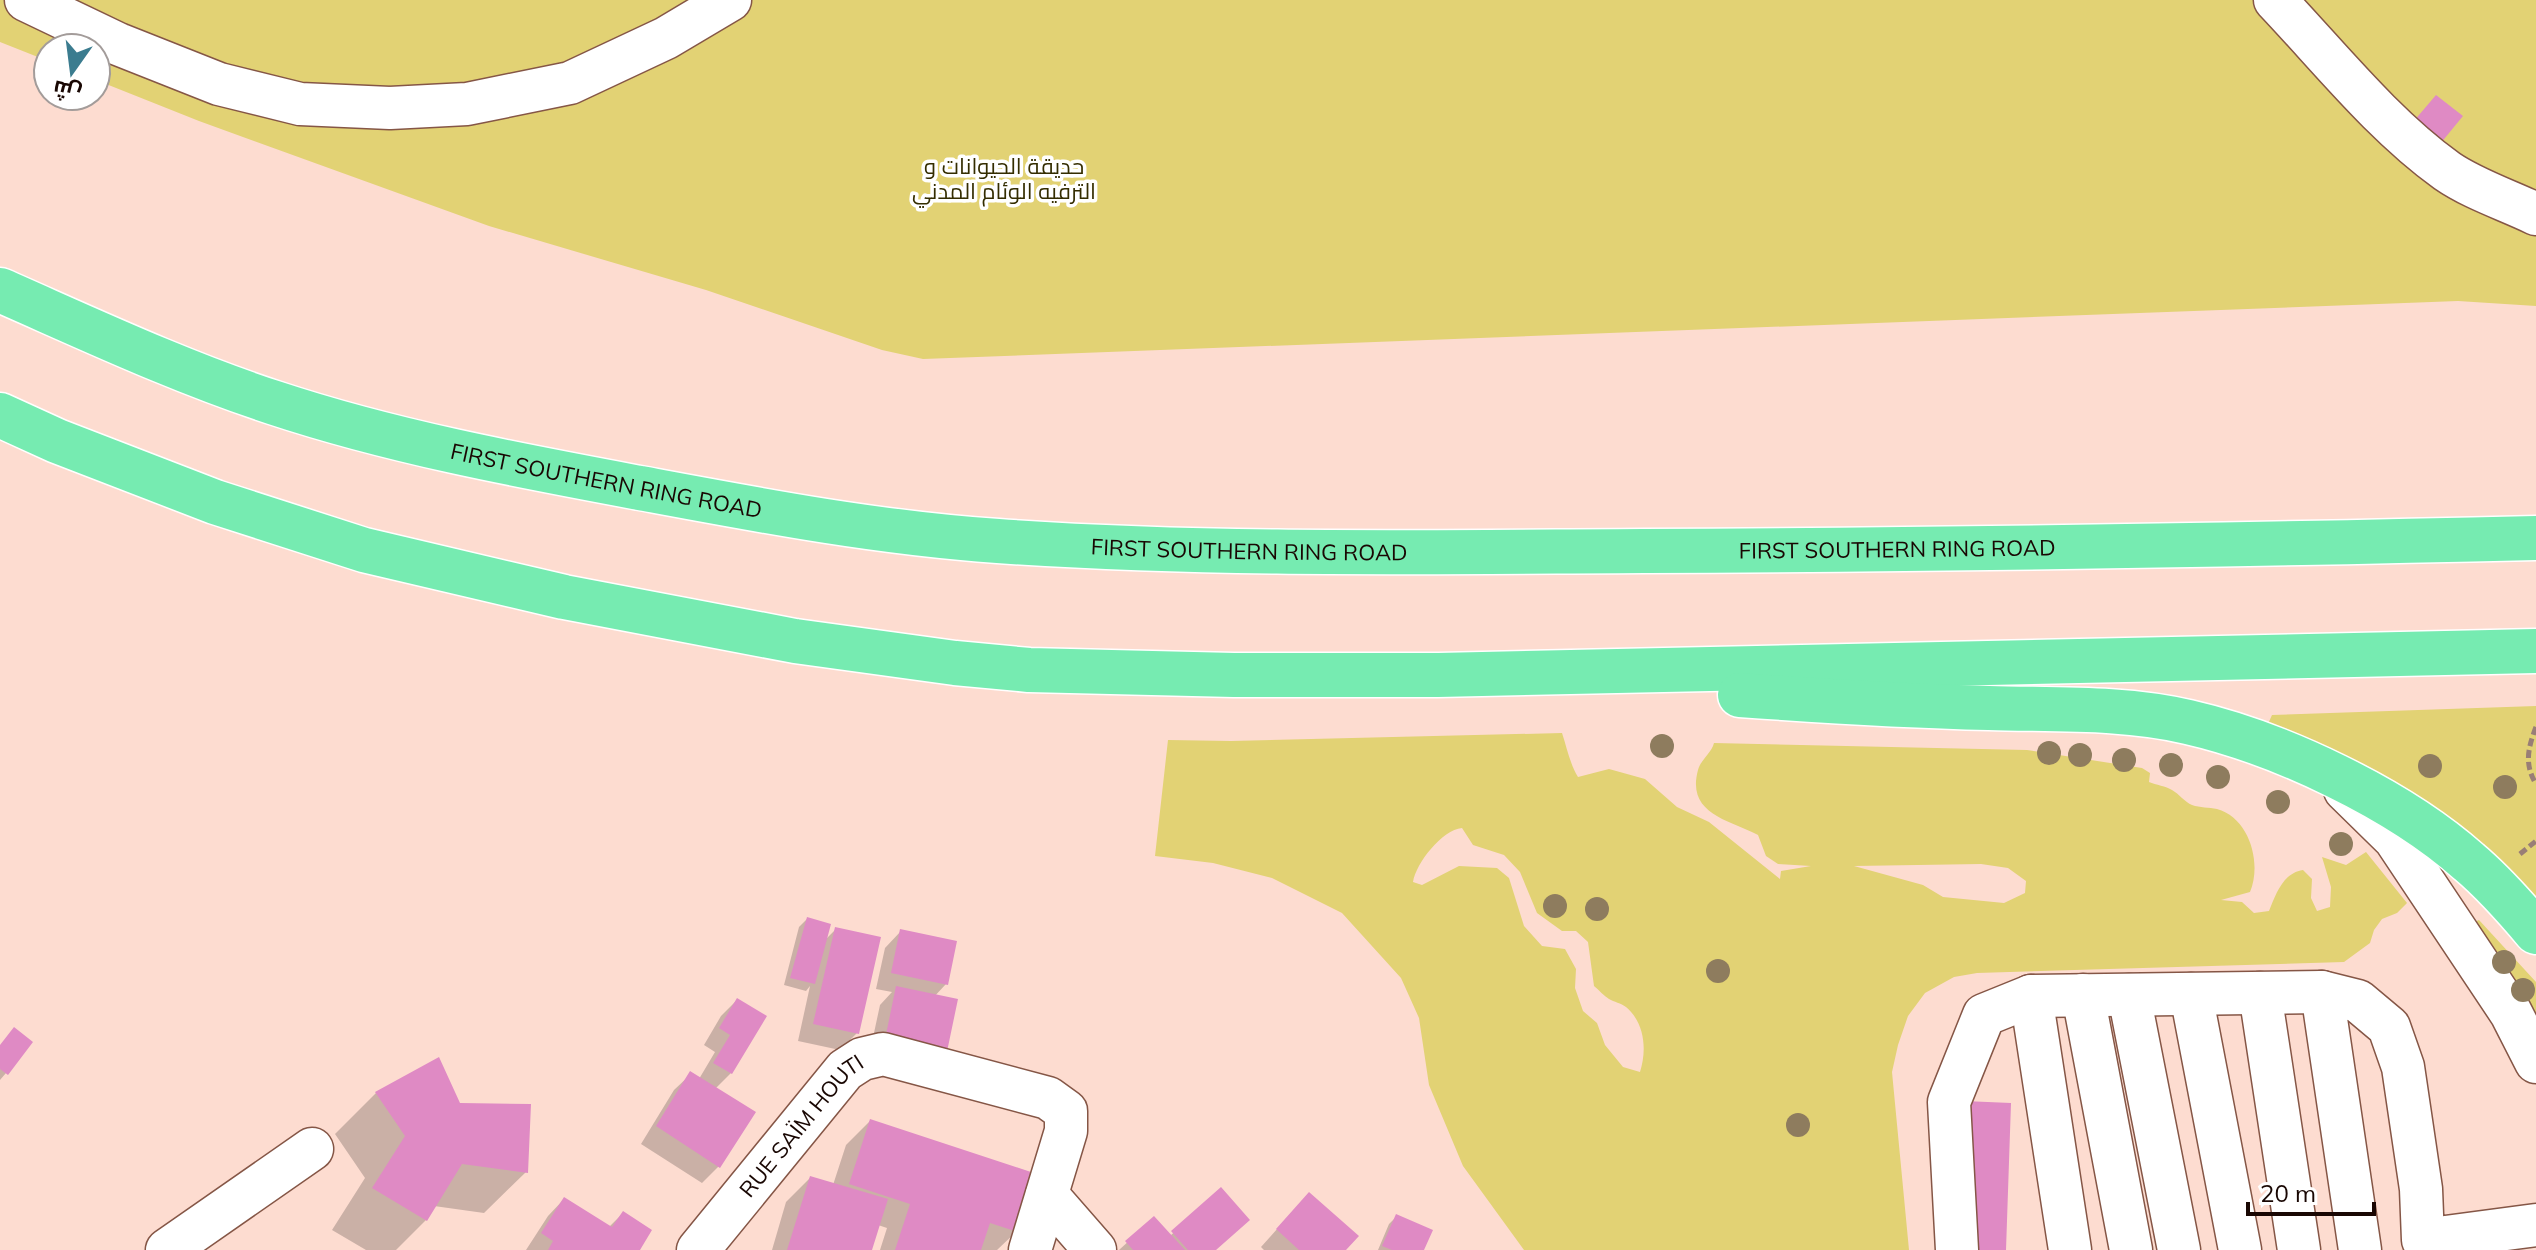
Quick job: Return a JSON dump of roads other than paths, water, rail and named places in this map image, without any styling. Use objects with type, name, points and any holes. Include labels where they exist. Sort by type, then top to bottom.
[{"type":"highway","name":"FIRST SOUTHERN RING ROAD","points":[[10,292],[93,333],[227,386],[307,413],[394,437],[542,470],[750,509],[937,536],[1178,550],[1361,552],[2124,548],[2536,538]]},
{"type":"highway","points":[[0,415],[186,491],[316,537],[564,597],[795,641],[1029,670],[1234,675],[1438,675],[2536,651]]},
{"type":"highway","points":[[1438,675],[1888,705],[2135,714],[2185,721],[2237,735],[2322,771],[2373,797],[2468,860],[2536,932]]},
{"type":"street","points":[[26,0],[118,44],[219,84],[300,104],[390,108],[467,104],[570,83],[666,38],[730,0]]},
{"type":"street","points":[[2275,0],[2377,109],[2449,172],[2536,214]]},
{"type":"street","points":[[2322,771],[2363,805],[2395,839],[2511,1013],[2536,1062]]},
{"type":"street","points":[[2322,992],[2360,1247]]},
{"type":"street","points":[[1957,1250],[1949,1102],[1984,1015],[2031,996],[2322,992],[2358,1001],[2389,1027],[2403,1067],[2421,1189],[2422,1245]]},
{"type":"street","points":[[2260,993],[2291,1250],[2422,1245],[2536,1225]]},
{"type":"street","points":[[2191,994],[2240,1250]]},
{"type":"street","points":[[2083,995],[2131,1250]]},
{"type":"street","points":[[2129,995],[2179,1250]]},
{"type":"street","points":[[2031,996],[2070,1250]]},
{"type":"street","name":"RUE SAÏM HOUTI","points":[[698,1250],[845,1070],[862,1059],[883,1054],[1048,1098],[1066,1111],[1068,1120],[1030,1250]]},
{"type":"street","points":[[167,1250],[312,1149]]},
{"type":"street","points":[[1047,1195],[1095,1250]]},
{"type":"park label","name":"حديقة الحيوانات و الترفيه الوئام المدني","points":[[1004,178]]}]
